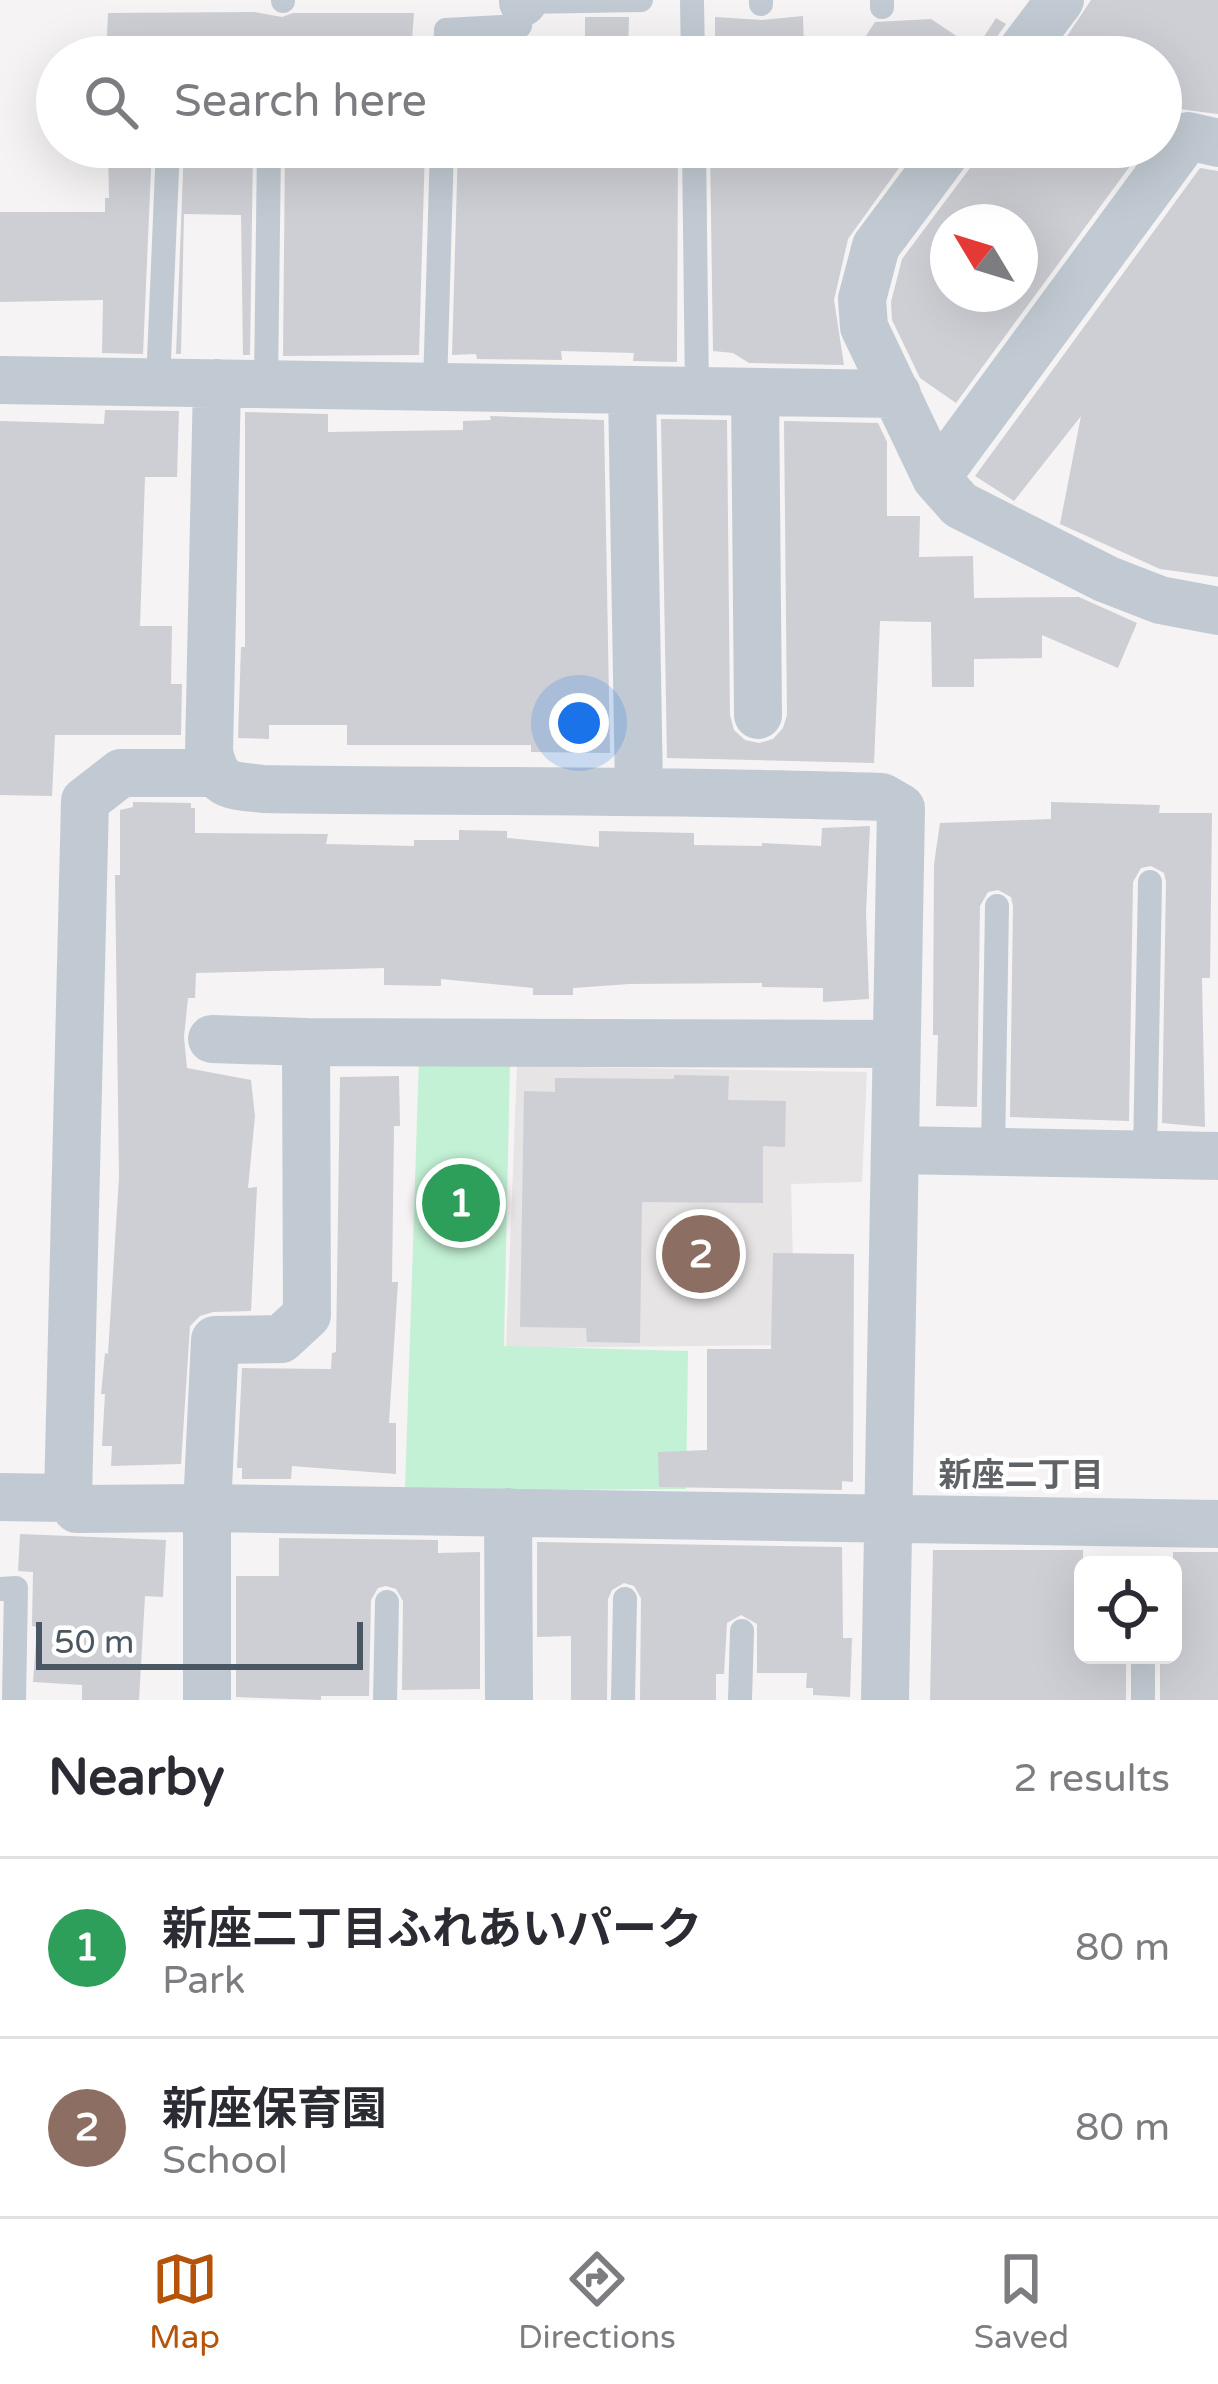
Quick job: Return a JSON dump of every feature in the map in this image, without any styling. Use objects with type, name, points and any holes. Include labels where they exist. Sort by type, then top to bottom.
[{"type":"street","points":[[1033,36],[1060,0]]},
{"type":"street","points":[[1182,144],[1188,136],[1218,143]]},
{"type":"street","points":[[934,168],[876,245],[862,299],[864,328],[936,478],[960,505],[1106,579],[1160,600],[1218,610]]},
{"type":"street","points":[[936,478],[1164,168]]},
{"type":"street","points":[[0,380],[898,394]]},
{"type":"street","points":[[217,383],[209,752],[214,772],[227,784],[264,789],[519,793],[639,789],[882,796],[902,808],[885,1700]]},
{"type":"street","points":[[632,389],[639,789]]},
{"type":"street","points":[[755,392],[758,715]]},
{"type":"street","points":[[214,772],[121,772],[85,801],[68,1498],[77,1509],[1218,1524]]},
{"type":"street","points":[[212,1039],[897,1044]]},
{"type":"street","points":[[207,1700],[207,1508],[214,1340],[281,1340],[307,1316],[306,1042]]},
{"type":"street","points":[[895,1150],[1218,1156]]},
{"type":"street","points":[[0,1498],[68,1498]]},
{"type":"street","points":[[508,1512],[508,1700]]},
{"type":"lane","points":[[446,36],[446,30],[520,26],[524,1],[641,0]]},
{"type":"lane","points":[[692,2],[693,36]]},
{"type":"lane","points":[[158,382],[167,168]]},
{"type":"lane","points":[[266,385],[269,168]]},
{"type":"lane","points":[[435,387],[441,168]]},
{"type":"lane","points":[[694,168],[697,391]]},
{"type":"lane","points":[[1144,1154],[1150,882]]},
{"type":"lane","points":[[993,1151],[997,906]]},
{"type":"lane","points":[[0,1589],[16,1588],[14,1700]]},
{"type":"lane","points":[[623,1700],[625,1599]]},
{"type":"lane","points":[[385,1700],[387,1602]]},
{"type":"lane","points":[[740,1700],[742,1631]]},
{"type":"lane","points":[[1143,1664],[1143,1700]]},
{"type":"shaded area","points":[[517,1066],[867,1072],[862,1182],[791,1184],[795,1345],[506,1348]]},
{"type":"green space","points":[[419,1058],[510,1060],[504,1346],[688,1351],[686,1489],[405,1491]]},
{"type":"building","points":[[1091,0],[1218,0],[1218,114],[1182,109],[1182,36],[1067,36]]},
{"type":"building","points":[[254,12],[282,17],[293,13],[414,13],[412,36],[107,36],[108,13]]},
{"type":"building","points":[[803,16],[804,36],[715,36],[715,17]]},
{"type":"building","points":[[585,17],[629,17],[628,36],[585,36]]},
{"type":"building","points":[[996,18],[1006,24],[998,36],[984,36]]},
{"type":"building","points":[[931,19],[956,36],[866,36],[875,22]]},
{"type":"building","points":[[108,168],[151,168],[143,354],[102,353],[103,300],[0,302],[0,212],[105,212],[105,198],[109,198]]},
{"type":"building","points":[[183,168],[253,168],[250,355],[243,355],[241,215],[184,214],[181,354],[176,354]]},
{"type":"building","points":[[285,168],[424,168],[419,355],[283,356]]},
{"type":"building","points":[[457,168],[678,168],[677,362],[633,361],[634,353],[561,351],[562,360],[452,355]]},
{"type":"building","points":[[710,168],[899,168],[848,239],[834,300],[844,365],[749,363],[733,353],[713,351]]},
{"type":"building","points":[[970,168],[1129,168],[1038,291],[1038,204],[943,204]]},
{"type":"building","points":[[1200,168],[1218,171],[1218,577],[1160,569],[1060,524],[1081,416],[1014,501],[975,476]]},
{"type":"building","points":[[930,222],[930,312],[1023,312],[956,403],[920,378],[892,320],[891,302],[902,259]]},
{"type":"building","points":[[105,410],[179,411],[177,477],[145,477],[140,626],[172,626],[171,684],[182,684],[181,735],[55,735],[52,796],[0,795],[0,421],[104,424]]},
{"type":"building","points":[[245,412],[328,414],[328,432],[463,430],[463,421],[491,420],[490,416],[604,420],[610,753],[531,752],[531,745],[347,745],[347,725],[269,725],[269,739],[238,738],[241,647],[245,647]]},
{"type":"building","points":[[661,419],[727,420],[730,715],[734,730],[745,740],[773,739],[787,715],[784,421],[878,423],[887,442],[887,516],[920,516],[919,557],[973,556],[974,598],[1079,597],[1137,623],[1118,668],[1042,635],[1042,658],[974,659],[974,687],[932,687],[931,622],[880,621],[874,763],[667,758]]},
{"type":"building","points":[[133,802],[191,803],[195,833],[328,834],[326,844],[414,846],[414,840],[459,840],[459,830],[507,831],[507,838],[599,847],[599,831],[694,833],[694,845],[821,846],[822,828],[870,826],[869,999],[823,1002],[823,988],[762,987],[762,983],[629,984],[573,988],[573,995],[533,995],[533,988],[441,979],[441,986],[384,985],[384,968],[196,973],[195,998],[188,998],[184,1037],[187,1068],[251,1080],[255,1116],[248,1188],[257,1187],[251,1311],[213,1312],[190,1326],[181,1464],[111,1466],[112,1446],[102,1446],[105,1394],[101,1394],[108,1354],[119,1177],[115,875],[120,875],[120,810],[133,807]]},
{"type":"building","points":[[1051,802],[1160,805],[1159,813],[1212,813],[1210,978],[1202,978],[1205,1127],[1162,1123],[1166,882],[1164,873],[1151,866],[1141,868],[1133,882],[1129,1121],[1010,1117],[1013,906],[1011,897],[998,890],[988,892],[980,906],[977,1107],[936,1106],[934,864],[940,823],[1051,819]]},
{"type":"building","points":[[674,1075],[729,1076],[728,1100],[786,1101],[785,1147],[763,1146],[763,1203],[642,1202],[640,1343],[587,1342],[586,1328],[520,1327],[524,1091],[555,1092],[555,1078],[674,1079]]},
{"type":"building","points":[[399,1076],[392,1282],[398,1282],[389,1423],[396,1423],[396,1474],[292,1466],[291,1479],[242,1479],[242,1468],[237,1468],[242,1368],[331,1369],[336,1352],[340,1077]]},
{"type":"building","points":[[773,1253],[854,1254],[853,1482],[842,1481],[842,1490],[659,1487],[658,1452],[707,1450],[707,1349],[771,1349]]},
{"type":"building","points":[[20,1534],[166,1540],[163,1597],[145,1596],[139,1700],[82,1700],[82,1685],[33,1682],[37,1627],[32,1626],[33,1572],[18,1571]]},
{"type":"building","points":[[279,1538],[438,1540],[438,1553],[480,1552],[480,1689],[402,1690],[403,1601],[396,1589],[386,1586],[378,1588],[371,1600],[369,1696],[321,1696],[321,1700],[236,1697],[236,1576],[279,1576]]},
{"type":"building","points":[[537,1542],[842,1547],[843,1638],[852,1638],[850,1697],[813,1695],[813,1688],[806,1688],[807,1673],[757,1673],[757,1624],[741,1615],[727,1623],[724,1674],[716,1674],[716,1700],[640,1700],[641,1598],[634,1586],[624,1583],[608,1599],[607,1700],[571,1700],[571,1636],[537,1637]]},
{"type":"building","points":[[933,1550],[1083,1550],[1083,1556],[1074,1556],[1074,1664],[1126,1664],[1126,1700],[930,1700]]},
{"type":"building","points":[[1173,1552],[1218,1552],[1218,1700],[1160,1700],[1160,1664],[1182,1664],[1182,1556],[1173,1556]]},
{"type":"place","name":"新座二丁目ふれあいパーク","points":[[461,1203]]},
{"type":"place","name":"新座保育園","points":[[701,1254]]},
{"type":"district","name":"新座二丁目","points":[[1021,1474]]}]
